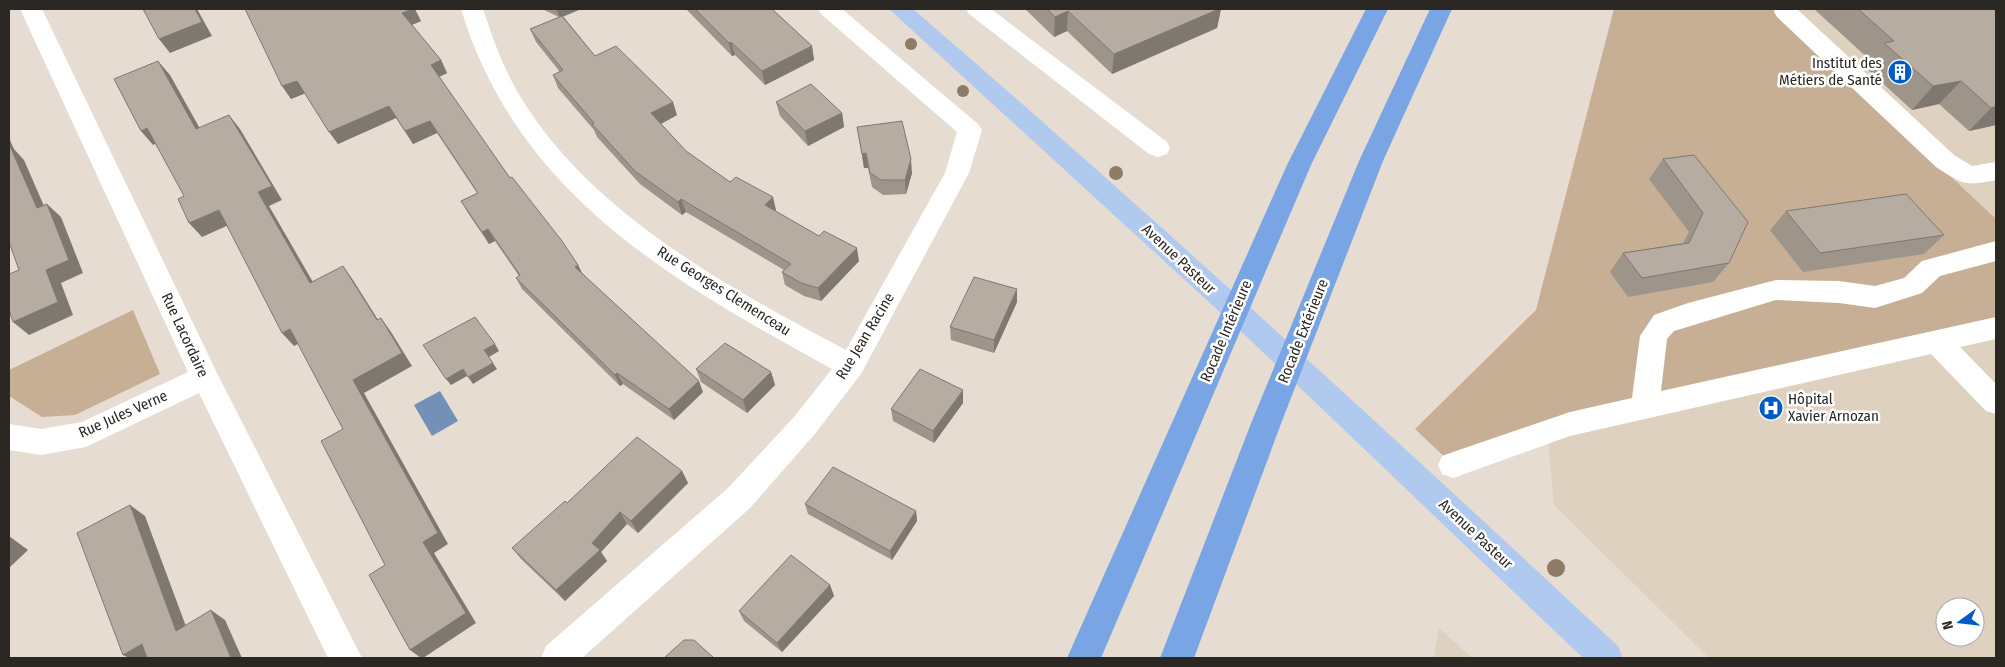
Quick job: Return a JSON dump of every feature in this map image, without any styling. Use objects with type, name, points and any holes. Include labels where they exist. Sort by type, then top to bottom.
[{"type":"highway","name":"Rocade Intérieure","points":[[1084,658],[1299,165],[1377,9]]},
{"type":"highway","name":"Rocade Extérieure","points":[[1177,658],[1271,412],[1371,161],[1441,9]]},
{"type":"main road","name":"Avenue Pasteur","points":[[900,9],[1046,136],[1385,449],[1606,658]]},
{"type":"street","name":"Rue Lacordaire","points":[[31,9],[205,377],[345,658]]},
{"type":"street","name":"Rue Georges Clemenceau","points":[[472,9],[489,59],[518,112],[553,160],[614,217],[688,272],[805,342],[851,366]]},
{"type":"street","name":"Rue Jean Racine","points":[[558,658],[739,498],[804,426],[851,366],[957,173],[970,130],[829,9]]},
{"type":"street","points":[[977,9],[1158,148]]},
{"type":"street","points":[[1786,9],[1785,12],[1945,161],[1969,176],[1996,170]]},
{"type":"street","points":[[1645,407],[1654,336],[1664,323],[1688,314],[1776,290],[1839,292],[1875,297],[1913,286],[1931,268],[1996,251]]},
{"type":"street","points":[[1453,465],[1570,424],[1996,328]]},
{"type":"street","points":[[1936,342],[1996,402]]},
{"type":"street","name":"Rue Jules Verne","points":[[9,437],[41,442],[86,434],[205,377]]},
{"type":"shaded area","name":"Hôpital Xavier Arnozan","points":[[1614,9],[1996,9],[1996,658],[1709,658],[1554,505],[1536,310]]},
{"type":"shaded area","points":[[1614,9],[1772,9],[1996,219],[1996,328],[1540,434],[1453,465],[1415,429],[1536,310]]},
{"type":"shaded area","points":[[133,310],[160,374],[75,415],[42,417],[9,396],[9,370]]},
{"type":"shaded area","points":[[1439,628],[1472,658],[1434,658]]},
{"type":"water","points":[[440,391],[458,421],[432,436],[414,405]]},
{"type":"building","points":[[143,9],[195,9],[202,22],[159,39]]},
{"type":"building","points":[[245,9],[413,9],[402,13],[441,60],[431,65],[510,178],[512,177],[562,241],[578,265],[575,267],[699,381],[669,409],[617,373],[615,375],[516,278],[520,275],[488,229],[482,232],[461,201],[478,193],[430,121],[405,131],[389,106],[329,132],[297,81],[282,86]]},
{"type":"building","points":[[695,9],[772,9],[812,46],[762,71],[731,42],[729,43]]},
{"type":"building","points":[[1047,9],[1219,9],[1114,54],[1068,11],[1055,17]]},
{"type":"building","points":[[1858,9],[1996,9],[1996,106],[1991,108],[1961,81],[1933,86],[1884,43],[1894,41]]},
{"type":"building","points":[[562,16],[595,56],[616,46],[673,102],[651,113],[686,151],[730,182],[736,177],[773,197],[765,205],[819,236],[824,231],[857,248],[818,288],[801,283],[782,272],[791,264],[681,199],[678,202],[635,171],[592,124],[594,123],[553,75],[563,70],[530,29]]},
{"type":"building","points":[[158,61],[196,129],[229,115],[272,186],[258,192],[310,283],[343,266],[377,320],[381,318],[402,353],[353,380],[438,533],[423,542],[466,613],[410,650],[369,575],[385,565],[321,441],[343,429],[290,329],[282,333],[219,210],[189,223],[178,199],[184,196],[147,128],[141,131],[114,79]]},
{"type":"building","points":[[811,84],[842,113],[805,131],[776,102]]},
{"type":"building","points":[[902,121],[911,159],[905,180],[881,180],[870,173],[866,153],[862,154],[857,127]]},
{"type":"building","points":[[9,146],[37,208],[47,204],[69,260],[46,270],[58,302],[13,322],[9,310],[9,274],[19,270],[9,242]]},
{"type":"building","points":[[1694,155],[1748,222],[1729,263],[1642,278],[1623,253],[1689,243],[1703,213],[1663,159]]},
{"type":"building","points":[[1906,194],[1944,235],[1820,253],[1786,211]]},
{"type":"building","points":[[974,277],[1017,289],[994,340],[950,327]]},
{"type":"building","points":[[475,317],[495,344],[484,350],[493,363],[468,377],[463,369],[446,379],[423,345]]},
{"type":"building","points":[[725,343],[771,372],[743,400],[696,369]]},
{"type":"building","points":[[920,369],[963,390],[933,431],[891,409]]},
{"type":"building","points":[[637,437],[682,471],[631,521],[620,512],[592,543],[600,550],[556,590],[512,548],[565,501],[567,503]]},
{"type":"building","points":[[833,467],[916,511],[890,551],[805,504]]},
{"type":"building","points":[[130,505],[176,631],[211,610],[231,658],[147,658],[142,644],[123,655],[77,533]]},
{"type":"building","points":[[791,555],[830,585],[777,643],[739,611]]},
{"type":"building","points":[[684,640],[694,640],[714,658],[664,658]]},
{"type":"place","name":"Institut des Métiers de Santé","points":[[1900,72]]},
{"type":"place","name":"Hôpital Xavier Arnozan","points":[[1771,408]]}]
